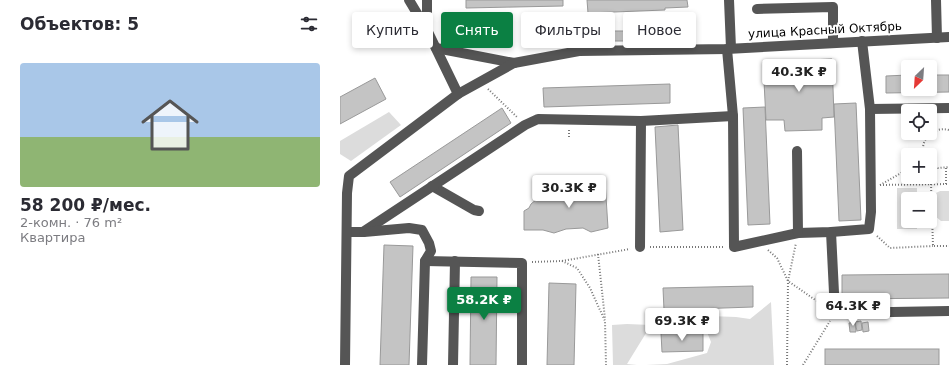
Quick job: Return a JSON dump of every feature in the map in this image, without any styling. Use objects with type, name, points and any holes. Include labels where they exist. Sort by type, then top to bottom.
[{"type":"street","points":[[409,0],[416,12]]},
{"type":"street","points":[[427,0],[427,12]]},
{"type":"street","points":[[728,0],[733,116],[734,247],[798,233],[869,229],[871,212],[870,109],[862,41]]},
{"type":"street","points":[[936,0],[937,38]]},
{"type":"street","points":[[757,9],[833,7],[833,42]]},
{"type":"street","name":"улица Красный Октябрь","points":[[345,365],[347,232],[344,194],[349,176],[458,94],[480,81],[514,63],[579,51],[729,48],[949,37]]},
{"type":"street","points":[[433,42],[458,94]]},
{"type":"street","points":[[436,48],[514,63]]},
{"type":"street","points":[[870,109],[949,108]]},
{"type":"street","points":[[363,232],[525,125],[538,119],[641,121],[733,116]]},
{"type":"street","points":[[640,247],[641,121]]},
{"type":"street","points":[[797,151],[798,233]]},
{"type":"street","points":[[432,186],[474,210],[479,211]]},
{"type":"street","points":[[347,232],[409,228],[422,230],[430,243],[431,251],[425,261],[422,365]]},
{"type":"street","points":[[831,232],[835,313],[949,311]]},
{"type":"street","points":[[425,261],[522,263],[522,365]]},
{"type":"street","points":[[453,365],[455,262]]},
{"type":"path","points":[[480,81],[525,125]]},
{"type":"path","points":[[924,148],[927,137],[932,132],[940,129],[949,130]]},
{"type":"path","points":[[937,167],[948,168],[948,184],[937,184]]},
{"type":"path","points":[[877,192],[879,185],[901,173]]},
{"type":"path","points":[[879,185],[931,184],[933,246]]},
{"type":"path","points":[[869,229],[890,248],[949,246]]},
{"type":"path","points":[[787,365],[788,281],[798,233]]},
{"type":"path","points":[[758,242],[777,258],[788,281],[835,313],[803,365]]},
{"type":"path","points":[[522,263],[562,261],[640,247],[734,247]]},
{"type":"path","points":[[598,254],[606,321],[606,365]]},
{"type":"path","points":[[562,261],[577,268],[590,288],[606,321]]},
{"type":"shaded area","points":[[389,112],[401,125],[351,161],[340,154],[340,141]]},
{"type":"shaded area","points":[[897,188],[917,188],[917,192],[901,192],[901,228],[917,229],[897,229]]},
{"type":"shaded area","points":[[949,191],[949,221],[941,221],[937,218],[937,192]]},
{"type":"shaded area","points":[[771,302],[774,365],[646,365],[667,364],[707,353],[711,342],[703,322],[709,316],[750,319]]},
{"type":"shaded area","points":[[612,325],[651,325],[627,364],[637,365],[613,365]]},
{"type":"building","points":[[466,0],[563,0],[563,6],[466,8]]},
{"type":"building","points":[[587,0],[687,0],[688,7],[665,8],[665,10],[588,12]]},
{"type":"building","points":[[615,31],[623,31],[623,41],[615,41]]},
{"type":"building","points":[[832,59],[834,117],[822,118],[822,130],[785,131],[784,120],[766,120],[763,62]]},
{"type":"building","points":[[901,75],[901,93],[886,93],[886,76]]},
{"type":"building","points":[[937,75],[949,75],[949,92],[937,92]]},
{"type":"building","points":[[375,78],[386,99],[340,124],[340,97]]},
{"type":"building","points":[[670,84],[670,103],[544,107],[543,88]]},
{"type":"building","points":[[856,103],[861,220],[839,221],[834,104]]},
{"type":"building","points":[[765,107],[770,224],[748,225],[743,108]]},
{"type":"building","points":[[502,108],[511,123],[400,197],[390,182]]},
{"type":"building","points":[[678,125],[683,230],[660,232],[655,127]]},
{"type":"building","points":[[605,181],[608,228],[591,232],[583,228],[566,229],[554,233],[543,230],[524,230],[524,211],[537,199],[542,197],[542,184],[565,184],[565,197],[579,197],[579,182]]},
{"type":"building","points":[[384,245],[413,246],[409,365],[380,365]]},
{"type":"building","points":[[949,274],[949,298],[842,299],[842,275]]},
{"type":"building","points":[[471,277],[497,277],[496,365],[470,365]]},
{"type":"building","points":[[549,283],[576,284],[574,365],[547,365]]},
{"type":"building","points":[[753,286],[753,307],[664,310],[663,288]]},
{"type":"building","points":[[686,309],[695,309],[696,332],[687,332]]},
{"type":"building","points":[[861,321],[862,330],[857,331],[855,322]]},
{"type":"building","points":[[855,322],[856,332],[850,332],[849,323]]},
{"type":"building","points":[[868,322],[869,331],[863,332],[862,323]]},
{"type":"building","points":[[703,332],[703,351],[662,352],[661,333]]},
{"type":"building","points":[[825,349],[939,349],[939,365],[825,365]]}]
